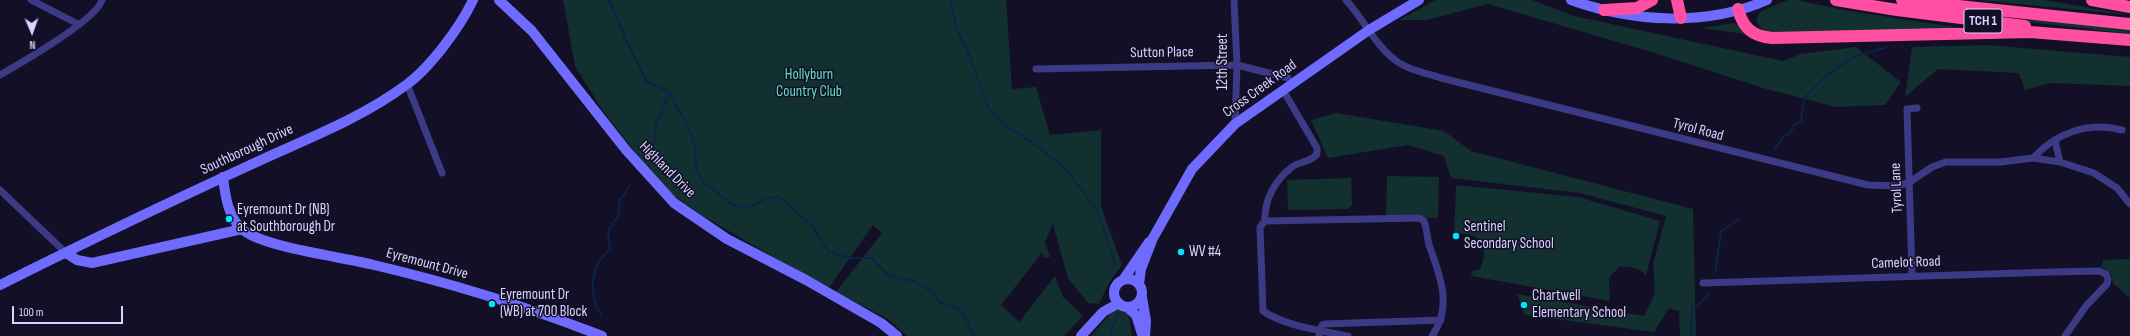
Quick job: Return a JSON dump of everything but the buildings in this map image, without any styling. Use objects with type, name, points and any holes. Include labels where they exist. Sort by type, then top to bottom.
[{"type":"highway","points":[[1604,10],[1637,8],[1652,0]]},
{"type":"highway","points":[[1677,0],[1681,18]]},
{"type":"highway","name":"TCH 1","points":[[1836,0],[1923,14],[2130,40]]},
{"type":"highway","name":"TCH 1","points":[[1902,0],[2130,24]]},
{"type":"highway","points":[[2092,0],[2130,7]]},
{"type":"highway","points":[[1738,10],[1740,20],[1748,30],[1760,37],[1772,38],[2030,32],[2130,40]]},
{"type":"street","points":[[31,0],[78,24]]},
{"type":"street","points":[[0,75],[38,54],[90,16],[102,0]]},
{"type":"street","name":"Southborough Drive","points":[[0,285],[367,109],[407,84],[439,52],[468,11],[473,0]]},
{"type":"street","name":"Highland Drive","points":[[499,0],[532,31],[626,150],[674,203],[727,239],[806,280],[881,323],[897,336]]},
{"type":"street","name":"12th Street","points":[[1234,0],[1237,65],[1234,124]]},
{"type":"street","name":"Tyrol Road","points":[[1346,0],[1395,60],[1410,68],[1441,78],[1856,183],[1889,187],[1898,186],[1910,182],[1932,167],[1946,162],[2001,162],[2033,158],[2060,162],[2081,168],[2112,183],[2130,204]]},
{"type":"street","name":"Cross Creek Road","points":[[1139,284],[1141,269],[1153,238],[1192,169],[1234,124],[1369,30],[1419,0]]},
{"type":"street","points":[[1570,0],[1604,10],[1636,16],[1681,18],[1738,10],[1767,0]]},
{"type":"street","points":[[1738,10],[1752,0]]},
{"type":"street","name":"Sutton Place","points":[[1036,69],[1237,65],[1288,78]]},
{"type":"street","points":[[407,84],[442,173]]},
{"type":"street","points":[[1282,90],[1317,148],[1317,154],[1312,160],[1293,166],[1278,181],[1266,203],[1265,221],[1260,227],[1263,311],[1271,316],[1319,333],[1348,336]]},
{"type":"street","name":"Tyrol Lane","points":[[1912,276],[1907,109],[1917,108]]},
{"type":"street","points":[[2033,158],[2040,150],[2065,133],[2078,129],[2111,127],[2122,130]]},
{"type":"street","points":[[2055,141],[2060,162]]},
{"type":"street","points":[[0,190],[66,253],[77,260],[92,262],[242,229],[232,215],[226,199],[223,178]]},
{"type":"street","points":[[1265,221],[1419,218],[1424,221],[1429,243],[1442,279],[1441,320],[1432,336]]},
{"type":"street","name":"Eyremount Drive","points":[[242,229],[269,242],[375,265],[487,296],[602,336]]},
{"type":"street","name":"Cross Creek Road","points":[[1123,280],[1138,255],[1153,238]]},
{"type":"street","name":"Camelot Road","points":[[1703,283],[1912,276],[2103,272],[2107,276],[2107,284],[2086,306],[2065,336]]},
{"type":"street","points":[[1081,336],[1103,312],[1108,299],[1115,290],[1116,286],[1123,280],[1132,279],[1142,288],[1146,321],[1145,336]]},
{"type":"street","points":[[1115,290],[1116,300],[1136,315],[1142,336]]},
{"type":"street","points":[[1103,312],[1123,305],[1136,304],[1142,297]]},
{"type":"street","points":[[1319,333],[1322,325],[1325,324],[1441,320]]},
{"type":"green space","name":"Hollyburn Country Club","points":[[563,0],[1006,0],[1012,89],[1036,87],[1050,135],[1101,130],[1101,206],[1122,265],[1109,283],[1099,304],[1088,303],[1068,278],[1053,224],[1045,242],[1050,257],[1044,258],[1042,253],[1001,305],[1019,322],[1055,276],[1063,297],[1083,316],[1064,336],[907,336],[888,319],[836,292],[882,233],[873,225],[828,289],[703,216],[663,188],[603,111],[575,66]]},
{"type":"green space","points":[[1436,0],[1532,0],[1574,16],[1783,61],[1801,54],[1856,47],[1901,82],[1885,105],[1836,107],[1763,88],[1655,53],[1488,4],[1426,20],[1399,20]]},
{"type":"green space","points":[[1788,0],[1796,0],[1849,11],[1968,29],[1779,35],[1762,29],[1756,19],[1761,11]]},
{"type":"green space","points":[[1979,0],[2044,0],[2130,15]]},
{"type":"green space","points":[[2028,19],[2130,29],[2130,34],[2029,22]]},
{"type":"green space","points":[[1735,23],[1746,34],[1701,28]]},
{"type":"green space","points":[[1987,45],[2130,57],[2130,86],[2050,83],[2025,90],[2019,73],[1938,69],[1905,97],[1912,47]]},
{"type":"green space","points":[[1336,113],[1444,131],[1471,151],[1693,209],[1696,336],[1680,336],[1679,311],[1669,308],[1654,332],[1525,315],[1517,294],[1644,316],[1655,293],[1653,264],[1666,216],[1580,193],[1451,178],[1444,156],[1408,145],[1328,158],[1311,120]]},
{"type":"green space","points":[[1387,176],[1439,177],[1438,218],[1386,216]]},
{"type":"green space","points":[[1351,178],[1352,205],[1348,209],[1288,210],[1287,180]]},
{"type":"green space","points":[[1456,185],[1578,197],[1660,221],[1646,275],[1640,270],[1634,268],[1619,267],[1609,278],[1610,301],[1471,276],[1472,271],[1480,269],[1484,253],[1480,241],[1476,237],[1463,233],[1454,234]]},
{"type":"green space","points":[[2130,259],[2130,298],[2113,283],[2111,275],[2108,271],[2101,267],[2103,260]]},
{"type":"green space","points":[[1116,307],[1125,310],[1127,313],[1132,336],[1091,336]]},
{"type":"waterway","points":[[609,0],[627,42],[647,82],[670,92],[676,106],[687,123],[694,143],[697,171],[702,181],[733,205],[744,207],[753,206],[766,198],[777,197],[783,200],[813,227],[829,252],[850,258],[872,258],[889,276],[914,281],[930,291],[941,303],[956,308],[964,314],[974,336]]},
{"type":"waterway","points":[[950,0],[957,30],[969,55],[988,107],[1000,122],[1039,147],[1063,167],[1074,180],[1096,208],[1116,266]]},
{"type":"waterway","points":[[1774,150],[1784,136],[1790,134],[1794,125],[1801,121],[1803,104],[1806,96],[1828,74],[1854,57],[1887,47]]},
{"type":"waterway","points":[[649,166],[655,157],[652,146],[656,137],[655,126],[670,92]]},
{"type":"waterway","points":[[601,316],[594,297],[594,274],[596,267],[604,255],[610,250],[608,231],[618,216],[620,200],[630,186]]},
{"type":"waterway","points":[[1715,273],[1721,232],[1740,218]]},
{"type":"waterway","points":[[1691,336],[1692,309],[1702,302],[1709,294]]},
{"type":"waterway","points":[[1110,336],[1118,314]]},
{"type":"place","name":"Eyremount Dr (NB) at Southborough Dr","points":[[229,219]]},
{"type":"place","name":"Sentinel Secondary School","points":[[1456,236]]},
{"type":"place","name":"WV #4","points":[[1181,252]]},
{"type":"place","name":"Eyremount Dr (WB) at 700 Block","points":[[492,304]]},
{"type":"place","name":"Chartwell Elementary School","points":[[1524,305]]}]
